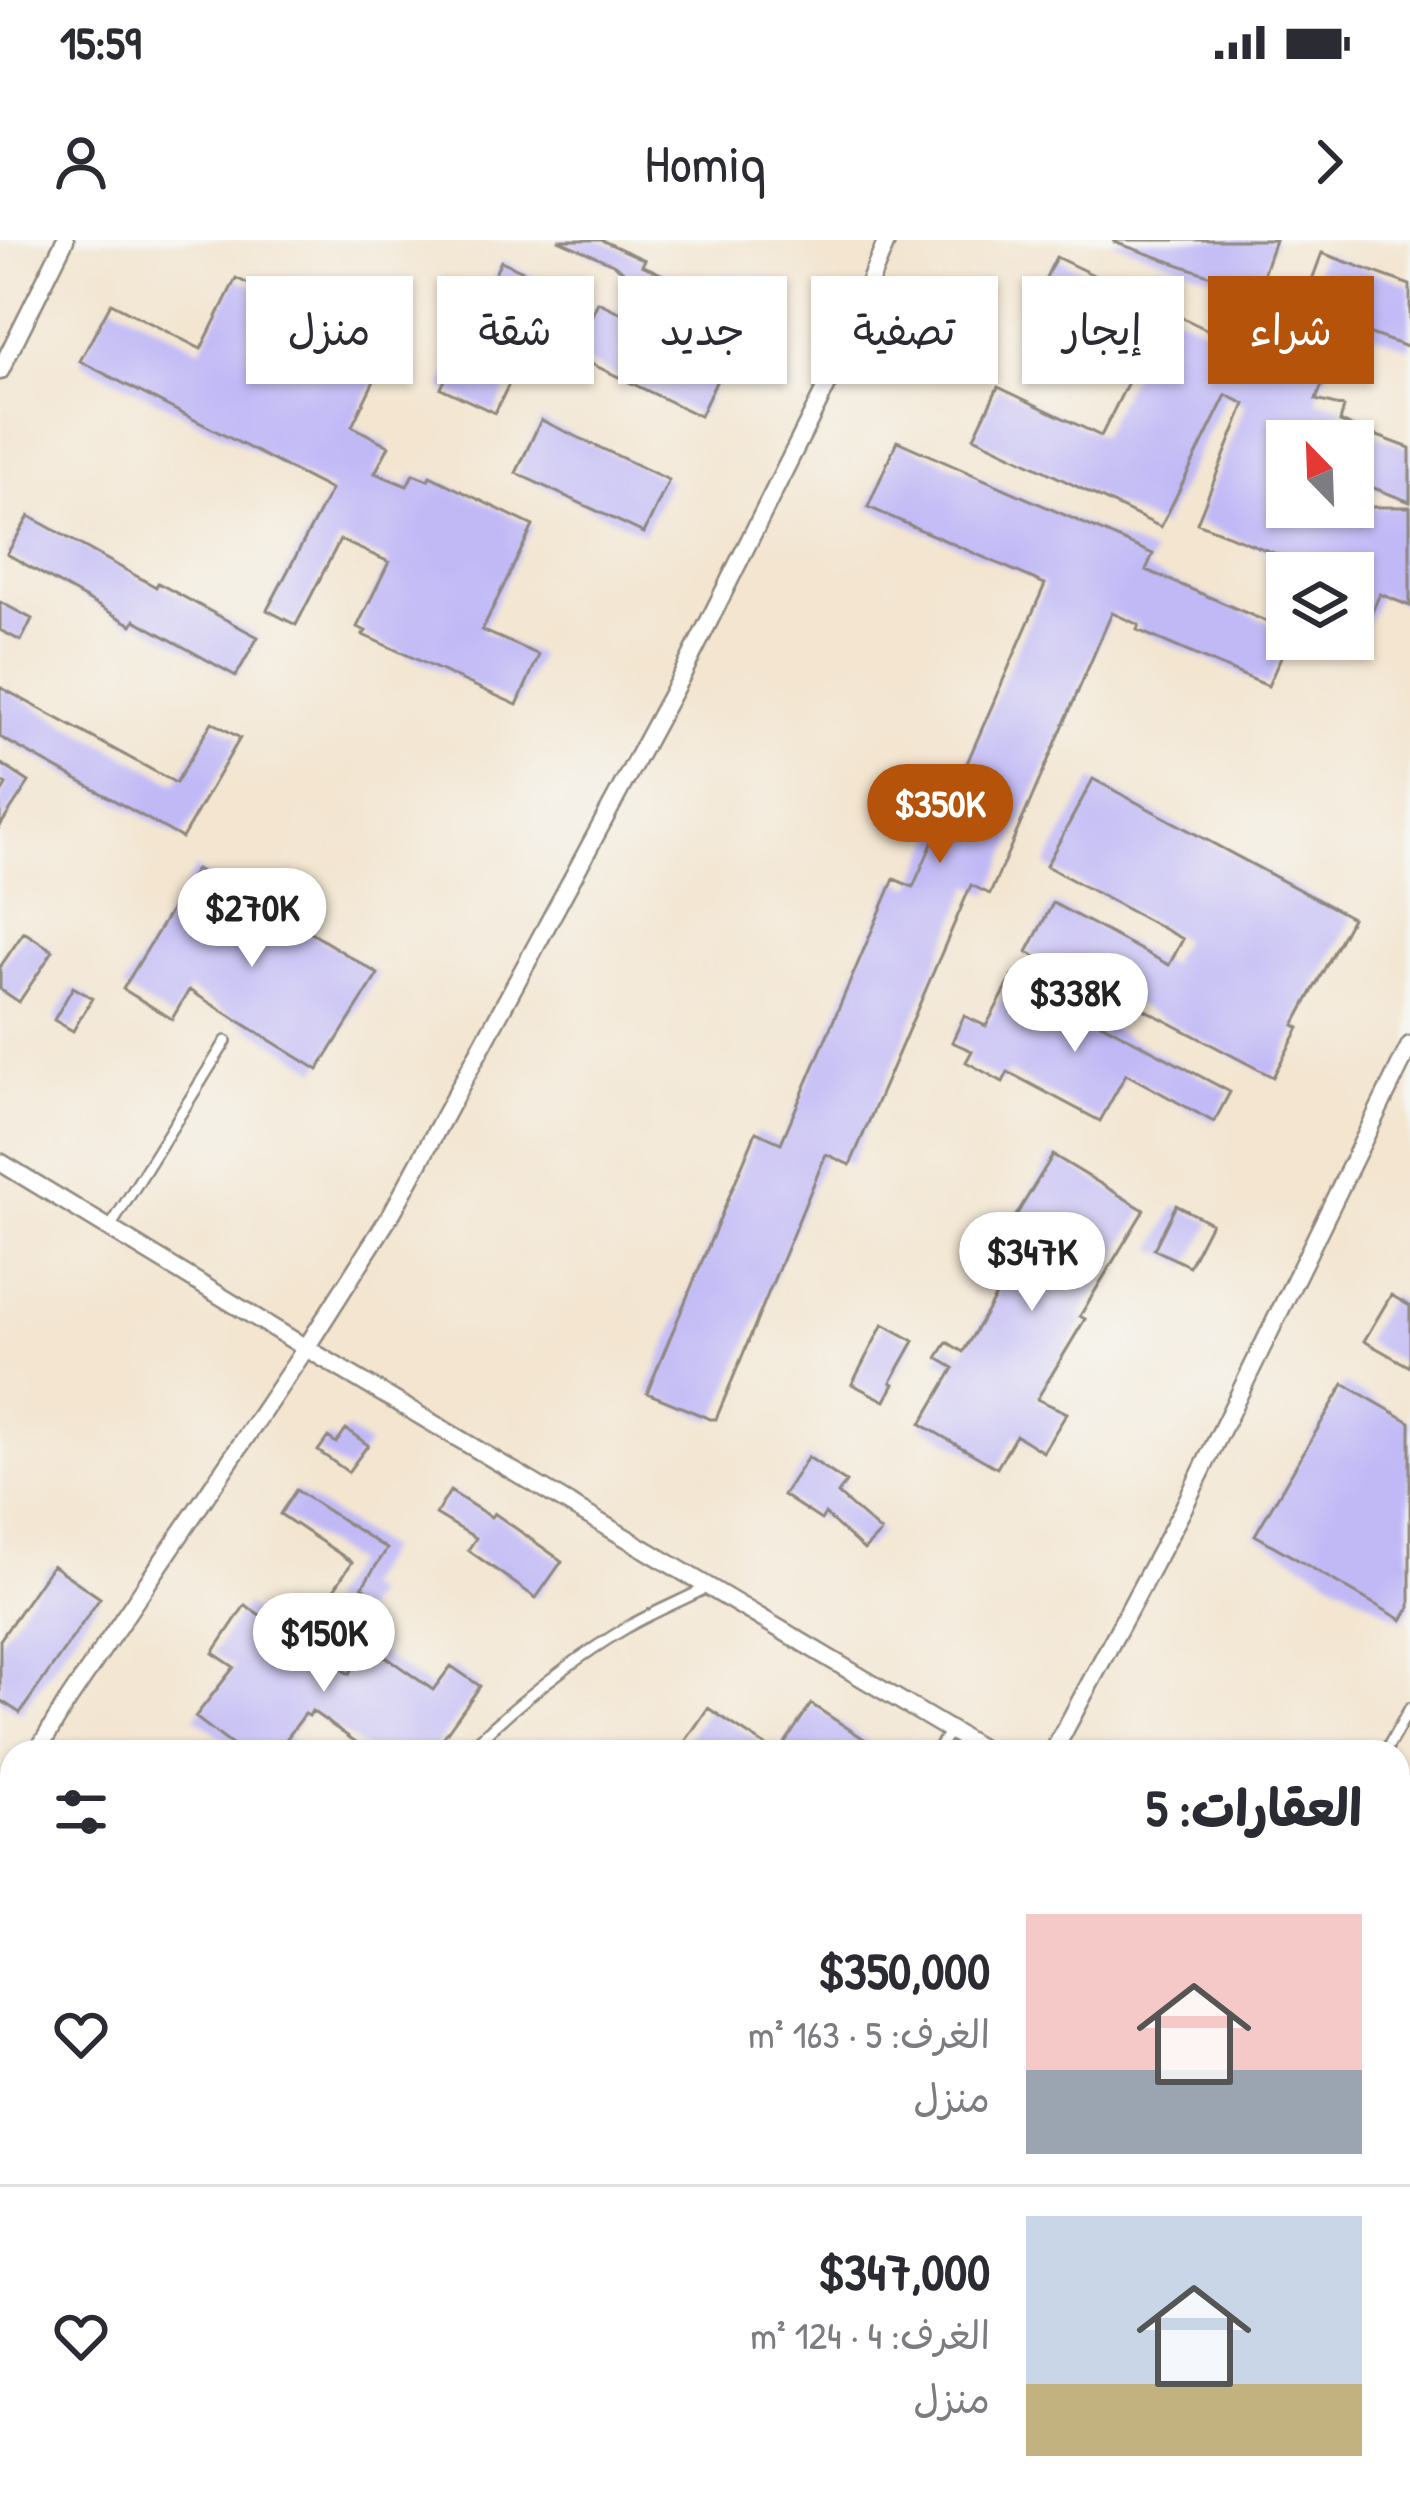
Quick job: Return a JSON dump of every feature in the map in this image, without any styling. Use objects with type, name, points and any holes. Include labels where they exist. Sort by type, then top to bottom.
[{"type":"street","points":[[0,371],[65,240]]},
{"type":"street","points":[[44,1740],[393,1210],[682,674],[826,387],[887,240]]},
{"type":"street","points":[[1059,1740],[1182,1511],[1410,1046]]},
{"type":"street","points":[[0,1162],[966,1740]]},
{"type":"lane","points":[[109,1229],[226,1041]]},
{"type":"lane","points":[[479,1740],[551,1678],[630,1626],[709,1587]]},
{"type":"lane","points":[[1392,1740],[1410,1708]]},
{"type":"lane","points":[[944,1740],[950,1731]]},
{"type":"building","points":[[558,240],[601,240],[645,260],[642,265],[666,276],[631,276]]},
{"type":"building","points":[[1275,240],[1263,276],[1211,276],[1114,242]]},
{"type":"building","points":[[1322,253],[1410,285],[1410,348],[1374,335],[1374,276],[1313,276]]},
{"type":"building","points":[[1056,257],[1096,276],[1047,276]]},
{"type":"building","points":[[501,261],[534,276],[494,276]]},
{"type":"building","points":[[236,278],[246,283],[246,384],[372,384],[352,426],[389,446],[375,473],[407,486],[413,474],[428,480],[430,476],[533,526],[482,630],[539,655],[517,705],[363,635],[366,631],[357,627],[389,562],[340,540],[296,625],[267,610],[331,490],[80,361],[111,303],[201,349]]},
{"type":"building","points":[[598,302],[618,312],[618,377],[594,365]]},
{"type":"building","points":[[1184,319],[1208,330],[1208,384],[1322,384],[1316,400],[1344,407],[1341,420],[1266,420],[1266,528],[1374,528],[1374,507],[1410,507],[1410,606],[1380,594],[1374,607],[1374,552],[1271,552],[1197,523],[1245,404],[1226,395],[1161,527],[974,437],[998,387],[1101,436],[1127,384],[1184,384]]},
{"type":"building","points":[[443,384],[509,384],[495,413],[441,388]]},
{"type":"building","points":[[633,384],[715,384],[700,416]]},
{"type":"building","points":[[541,420],[669,480],[644,533],[516,473]]},
{"type":"building","points":[[1374,435],[1410,448],[1410,502],[1374,488]]},
{"type":"building","points":[[897,441],[1153,554],[1146,570],[1266,621],[1266,660],[1279,660],[1268,686],[1137,630],[1139,625],[1112,613],[990,894],[971,885],[850,1165],[826,1154],[716,1419],[710,1419],[647,1393],[756,1132],[781,1143],[894,879],[913,887],[1045,584],[868,507]]},
{"type":"building","points":[[29,516],[258,637],[236,676],[135,620],[132,625],[7,554]]},
{"type":"building","points":[[0,602],[32,619],[21,641],[0,630]]},
{"type":"building","points":[[0,687],[176,783],[212,722],[240,738],[182,838],[0,737]]},
{"type":"building","points":[[0,763],[29,782],[0,826],[0,795],[6,785],[0,781]]},
{"type":"building","points":[[1093,779],[1352,918],[1294,1025],[1299,1028],[1273,1077],[1027,952],[1053,903],[1169,965],[1183,939],[1046,866]]},
{"type":"building","points":[[196,869],[255,904],[258,900],[378,974],[318,1070],[189,990],[172,1019],[123,989]]},
{"type":"building","points":[[24,932],[53,951],[19,1002],[0,989],[0,967]]},
{"type":"building","points":[[1013,976],[1230,1092],[1214,1122],[1126,1074],[1100,1121],[1008,1072],[1003,1082],[966,1062],[972,1051],[952,1042],[964,1016],[986,1026]]},
{"type":"building","points":[[73,987],[92,998],[73,1031],[54,1020]]},
{"type":"building","points":[[1053,1155],[1144,1210],[1037,1399],[1067,1413],[1043,1452],[1016,1435],[997,1468],[921,1424],[954,1368],[937,1358],[947,1342],[963,1352],[1013,1267],[992,1255]]},
{"type":"building","points":[[1176,1205],[1211,1223],[1189,1266],[1154,1249]]},
{"type":"building","points":[[1391,1295],[1410,1306],[1410,1367],[1364,1341]]},
{"type":"building","points":[[883,1324],[914,1341],[885,1401],[852,1384]]},
{"type":"building","points":[[1344,1384],[1410,1422],[1410,1607],[1402,1620],[1255,1535]]},
{"type":"building","points":[[346,1429],[368,1445],[348,1472],[318,1451],[328,1437],[336,1443]]},
{"type":"building","points":[[808,1457],[846,1482],[838,1494],[881,1532],[864,1550],[825,1514],[821,1520],[783,1495]]},
{"type":"building","points":[[296,1490],[387,1549],[362,1587],[373,1594],[357,1621],[326,1602],[352,1562],[280,1514]]},
{"type":"building","points":[[450,1491],[491,1517],[494,1513],[562,1561],[536,1598],[468,1550],[476,1538],[436,1514]]},
{"type":"building","points":[[52,1565],[100,1598],[20,1713],[0,1700],[0,1640]]},
{"type":"building","points":[[245,1605],[349,1674],[369,1645],[433,1690],[451,1666],[480,1686],[442,1740],[353,1740],[312,1711],[305,1714],[287,1738],[290,1740],[225,1740],[195,1717],[234,1667],[213,1653]]},
{"type":"building","points":[[811,1704],[866,1740],[787,1740]]},
{"type":"building","points":[[708,1708],[757,1740],[686,1740]]}]
